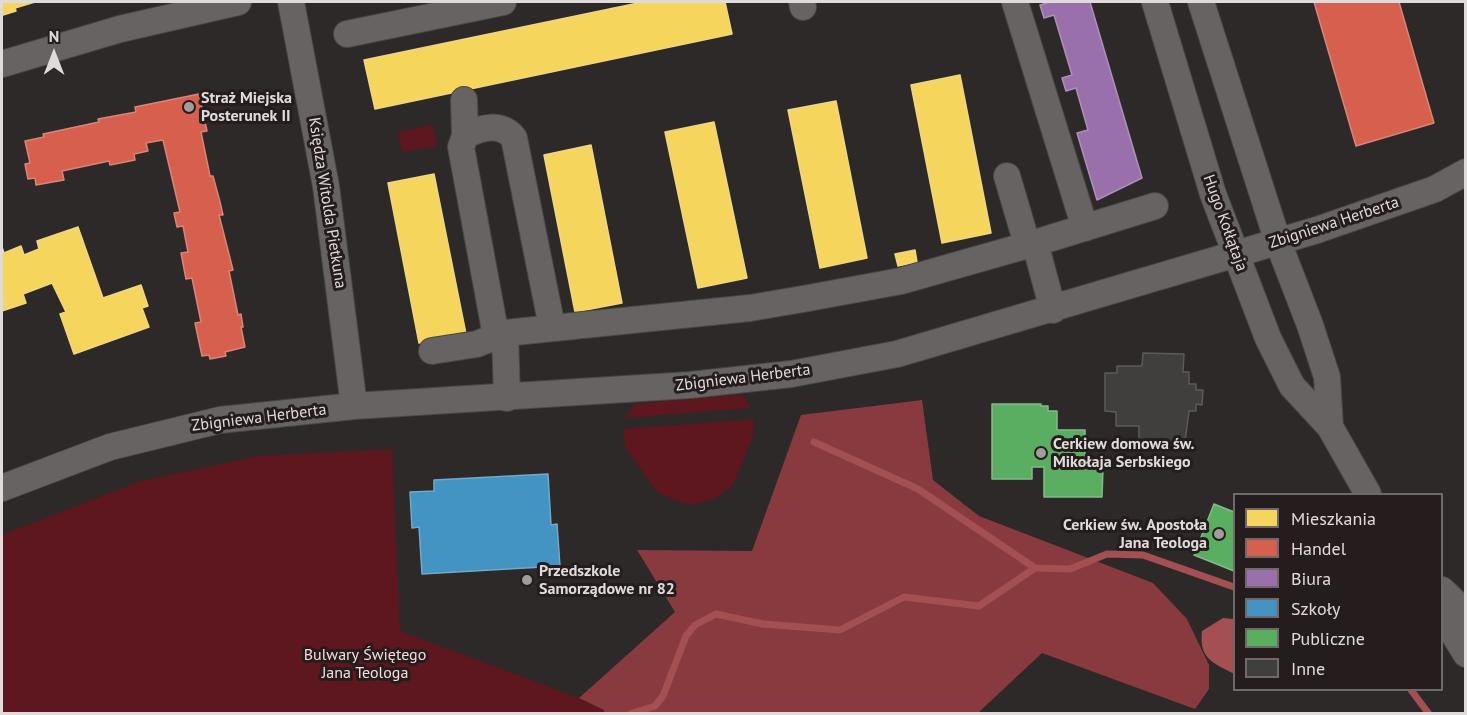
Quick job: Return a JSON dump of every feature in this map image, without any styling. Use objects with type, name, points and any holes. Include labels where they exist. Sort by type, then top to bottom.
[{"type":"street","points":[[2,64],[120,29],[238,2]]},
{"type":"street","name":"Księdza Witolda Pietkuna","points":[[291,2],[326,186],[354,406]]},
{"type":"street","points":[[347,34],[503,2]]},
{"type":"street","points":[[1015,2],[1085,228]]},
{"type":"street","name":"Hugo Kołłątaja","points":[[1155,2],[1213,194],[1268,338],[1292,386],[1330,427],[1367,493]]},
{"type":"street","name":"Hugo Kołłątaja","points":[[1201,2],[1278,243],[1327,376],[1330,427]]},
{"type":"street","points":[[464,100],[465,136],[461,147],[501,334],[507,398]]},
{"type":"street","points":[[465,136],[496,127],[509,131],[514,138],[552,327]]},
{"type":"street","name":"Zbigniewa Herberta","points":[[2,488],[110,447],[188,426],[267,414],[354,406],[690,385],[791,374],[897,354],[1278,243],[1435,189],[1466,172]]},
{"type":"street","points":[[1007,176],[1053,310]]},
{"type":"street","points":[[432,351],[477,344],[501,334],[750,308],[901,281],[1155,206]]},
{"type":"street","points":[[1443,591],[1466,613]]},
{"type":"street","points":[[1443,617],[1466,654]]},
{"type":"green space","points":[[433,125],[437,146],[402,152],[398,132]]},
{"type":"green space","points":[[742,395],[751,408],[625,418],[634,404]]},
{"type":"green space","points":[[754,419],[753,436],[733,485],[716,498],[695,504],[682,503],[657,492],[626,448],[623,429]]},
{"type":"green space","name":"Bulwary Świętego Jana Teologa","points":[[392,449],[400,631],[579,698],[604,710],[604,713],[2,713],[2,535],[141,481],[258,456]]},
{"type":"shaded area","points":[[922,400],[933,480],[979,516],[1153,583],[1187,619],[1209,665],[1209,689],[1195,709],[1042,653],[978,713],[604,714],[604,710],[579,698],[675,612],[637,550],[752,551],[801,415]]},
{"type":"shaded area","points":[[1223,618],[1233,619],[1233,673],[1213,663],[1205,654],[1202,631]]},
{"type":"building: Mieszkania","points":[[2,2],[35,2],[15,8],[16,11],[3,15]]},
{"type":"building: Mieszkania","points":[[643,2],[725,2],[732,34],[375,109],[364,60]]},
{"type":"building: Mieszkania","points":[[960,75],[991,233],[942,243],[911,85]]},
{"type":"building: Mieszkania","points":[[836,101],[867,258],[820,268],[788,110]]},
{"type":"building: Mieszkania","points":[[714,122],[747,278],[698,288],[665,132]]},
{"type":"building: Mieszkania","points":[[591,145],[622,303],[575,312],[544,155]]},
{"type":"building: Mieszkania","points":[[434,174],[466,334],[419,343],[388,183]]},
{"type":"building: Mieszkania","points":[[78,227],[103,298],[141,285],[148,306],[142,308],[149,327],[74,354],[60,314],[66,312],[52,283],[23,294],[26,303],[8,309],[2,292],[2,247],[4,253],[21,246],[24,255],[39,249],[37,241]]},
{"type":"building: Mieszkania","points":[[915,250],[917,262],[898,266],[895,254]]},
{"type":"building: Mieszkania","points":[[2,292],[8,309],[2,311]]},
{"type":"building: Handel","points":[[1314,2],[1399,2],[1434,123],[1356,146]]},
{"type":"building: Handel","points":[[199,94],[207,131],[201,132],[210,176],[213,176],[223,215],[219,215],[233,270],[229,271],[238,315],[241,314],[245,347],[225,352],[226,356],[210,359],[209,355],[202,356],[195,323],[201,322],[192,278],[186,279],[181,253],[188,252],[183,226],[177,227],[174,213],[180,212],[163,140],[146,143],[148,151],[134,154],[135,160],[110,165],[109,161],[62,171],[64,180],[36,185],[35,178],[28,179],[25,164],[30,163],[25,141],[44,137],[43,134],[99,122],[98,119],[136,112],[135,107]]},
{"type":"building: Biura","points":[[1050,2],[1090,2],[1142,178],[1097,200],[1077,133],[1088,130],[1076,88],[1066,91],[1062,78],[1072,75],[1054,15],[1044,18],[1040,5]]},
{"type":"building: Szkoły","points":[[548,474],[551,525],[557,524],[560,566],[422,574],[419,527],[412,528],[410,492],[434,491],[434,480]]},
{"type":"building: Publiczne","points":[[992,404],[1041,404],[1041,406],[1048,406],[1048,411],[1057,411],[1057,430],[1085,430],[1085,467],[1103,467],[1102,497],[1044,497],[1044,467],[1032,467],[1032,479],[992,479]]},
{"type":"building: Publiczne","name":"Cerkiew św. Apostoła Jana Teologa","points":[[1214,504],[1233,512],[1233,571],[1194,555]]},
{"type":"building: Inne","points":[[1143,353],[1184,354],[1183,372],[1189,372],[1189,384],[1196,384],[1196,390],[1203,390],[1202,405],[1196,404],[1196,411],[1189,411],[1185,442],[1139,442],[1139,426],[1116,426],[1116,412],[1105,411],[1105,373],[1117,373],[1117,366],[1142,366]]},
{"type":"waterway","points":[[814,442],[918,489],[1035,568]]},
{"type":"waterway","points":[[630,714],[655,706],[663,696],[686,636],[695,625],[716,614],[763,624],[840,630],[904,597],[979,606],[1035,568],[1070,569],[1107,554],[1143,555],[1233,587]]},
{"type":"waterway","points":[[1412,691],[1429,714]]},
{"type":"place","name":"Straż Miejska Posterunek II","points":[[189,107]]},
{"type":"place","name":"Cerkiew domowa św. Mikołaja Serbskiego","points":[[1041,453]]},
{"type":"place","name":"Cerkiew św. Apostoła Jana Teologa","points":[[1219,534]]},
{"type":"place","name":"Przedszkole Samorządowe nr 82","points":[[527,580]]}]
